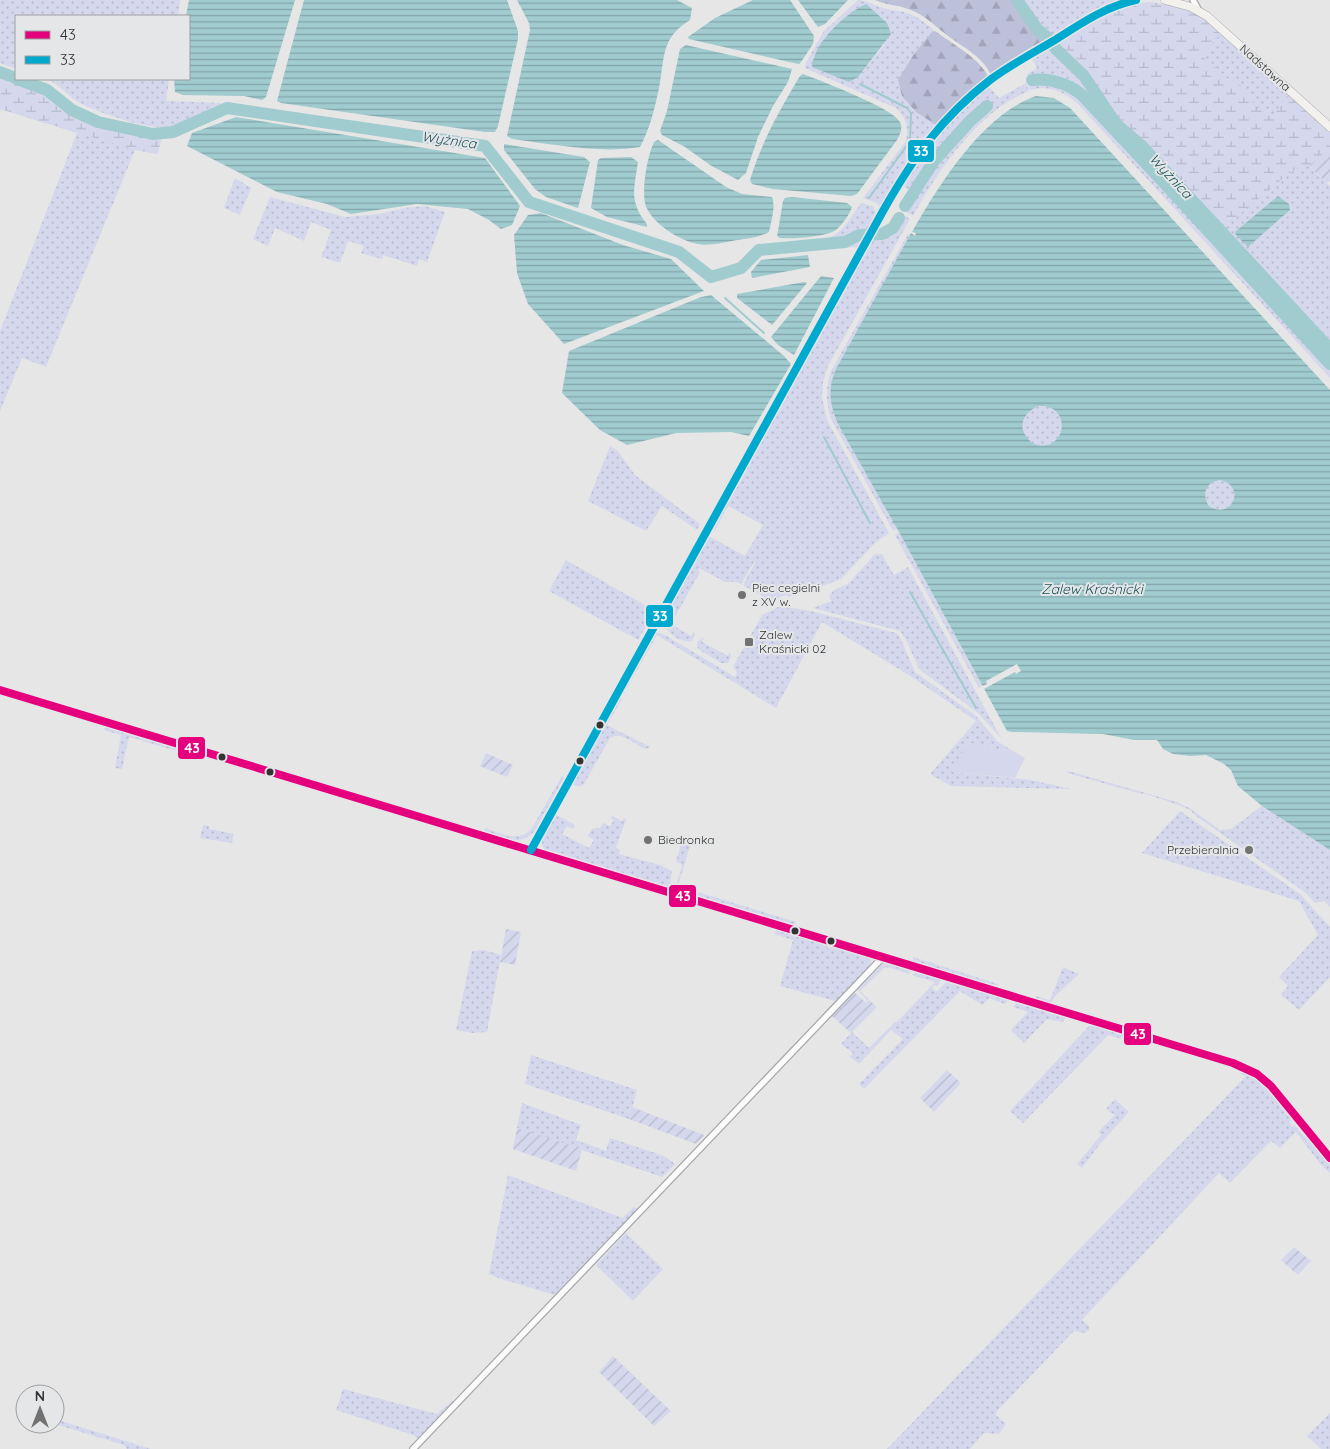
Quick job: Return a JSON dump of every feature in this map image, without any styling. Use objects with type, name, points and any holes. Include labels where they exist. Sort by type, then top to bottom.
[{"type":"street","points":[[531,850],[908,167],[944,122],[992,79],[1068,31],[1111,8],[1136,0]]},
{"type":"street","name":"Nadstawna","points":[[1166,0],[1199,10],[1207,16],[1330,127]]},
{"type":"street","name":"Nadstawna","points":[[1193,0],[1199,10]]},
{"type":"street","points":[[0,690],[1243,1067],[1262,1078],[1275,1090],[1329,1158]]},
{"type":"street","points":[[413,1449],[883,958]]},
{"type":"green space","points":[[0,0],[180,0],[178,15],[15,15],[15,69],[0,63]]},
{"type":"green space","points":[[858,0],[886,9],[908,13],[935,31],[932,32],[916,112],[936,125],[911,156],[880,208],[877,203],[863,198],[906,141],[906,123],[896,108],[805,68],[805,64],[824,31]],"holes":[[[826,36],[885,44],[858,77],[812,59]]]},
{"type":"green space","points":[[875,0],[1013,0],[1036,31],[1047,40],[991,75],[976,56],[923,16],[914,11]]},
{"type":"green space","points":[[1017,0],[1123,0],[1074,22],[1050,38],[1039,29]]},
{"type":"green space","points":[[1149,2],[1206,19],[1316,120],[1330,148],[1309,166],[1330,186],[1330,348],[1143,142],[1119,123],[1085,73],[1057,46],[1066,39]]},
{"type":"green space","points":[[1149,2],[1188,10],[1204,19],[1221,33],[1202,56],[1227,78],[1242,86],[1249,93],[1254,105],[1270,117],[1276,112],[1284,98],[1290,97],[1330,132],[1330,148],[1309,166],[1299,167],[1287,175],[1223,228],[1143,142],[1119,123],[1085,73],[1057,46],[1089,24],[1112,12],[1124,7]]},
{"type":"green space","points":[[935,31],[964,51],[984,69],[988,76],[936,125],[916,112],[902,96],[898,80],[914,54],[932,32]]},
{"type":"green space","points":[[1053,47],[1082,77],[1115,125],[1142,148],[1234,246],[1228,250],[1082,94],[1071,86],[1053,79],[1040,78],[1033,79],[1032,81],[1058,84],[1069,88],[1080,96],[1330,370],[1330,378],[1077,103],[1055,90],[1043,88],[1030,90],[1027,83],[1030,81],[1027,74],[1037,68],[1032,59]]},
{"type":"green space","points":[[0,77],[44,93],[72,115],[99,127],[161,139],[158,154],[135,150],[46,367],[22,358],[0,411],[0,331],[77,133],[0,109]]},
{"type":"green space","points":[[0,77],[44,93],[72,115],[99,127],[161,139],[158,154],[135,150],[0,109]]},
{"type":"green space","points":[[48,80],[169,80],[166,101],[222,103],[183,123],[169,127],[149,126],[111,116],[88,107],[75,100]]},
{"type":"green space","points":[[1026,83],[1029,91],[1010,100],[993,112],[962,143],[935,179],[913,216],[904,211],[935,161],[987,107],[946,146],[912,191],[901,185],[939,132],[989,87],[999,98]]},
{"type":"green space","points":[[1330,148],[1330,181],[1327,183],[1309,166]]},
{"type":"green space","points":[[235,178],[251,188],[240,215],[224,208]]},
{"type":"green space","points":[[270,197],[345,217],[380,214],[404,208],[425,206],[445,212],[427,262],[419,259],[417,266],[383,255],[382,259],[361,253],[364,246],[348,241],[340,263],[321,257],[331,230],[311,222],[304,241],[275,228],[268,246],[253,239]]},
{"type":"green space","points":[[861,203],[873,206],[876,214],[858,247],[832,248],[824,246],[821,242],[822,240],[835,235]]},
{"type":"green space","points":[[904,215],[910,219],[828,366],[823,382],[822,397],[827,420],[889,533],[875,543],[841,579],[820,587],[815,585],[810,587],[808,591],[788,597],[787,595],[769,600],[743,585],[754,562],[741,584],[725,582],[699,568],[700,572],[671,624],[691,636],[694,632],[695,635],[692,641],[677,638],[665,628],[661,619],[707,535],[745,556],[763,525],[728,506],[714,532],[712,527],[874,236],[885,235],[892,231]]},
{"type":"green space","points":[[908,234],[910,235],[832,378],[897,529],[893,531],[831,419],[827,401],[827,389],[831,371]]},
{"type":"green space","points":[[1039,406],[1047,406],[1054,409],[1060,415],[1063,426],[1060,437],[1054,443],[1047,446],[1039,446],[1032,443],[1026,437],[1023,430],[1023,422],[1026,415],[1032,409]]},
{"type":"green space","points":[[610,446],[618,451],[635,475],[700,524],[697,530],[662,506],[646,531],[588,501]]},
{"type":"green space","points":[[1220,480],[1231,484],[1235,495],[1231,506],[1220,510],[1209,506],[1205,495],[1209,484]]},
{"type":"green space","points":[[899,532],[982,686],[979,688],[895,535]]},
{"type":"green space","points":[[875,554],[882,554],[894,575],[908,567],[1001,738],[978,713],[919,669],[900,631],[813,608],[831,601],[829,596],[834,590],[848,584]]},
{"type":"green space","points":[[566,560],[655,611],[638,640],[549,591]]},
{"type":"green space","points":[[780,606],[811,611],[899,635],[915,672],[976,716],[997,741],[1008,748],[1006,751],[968,743],[952,772],[1031,780],[1071,789],[951,786],[930,774],[976,721],[912,677],[822,622],[776,708],[657,635],[623,692],[623,688],[653,634],[659,633],[735,677],[737,673],[734,665],[762,615]]},
{"type":"green space","points":[[704,637],[702,642],[728,656],[730,652],[731,657],[728,663],[721,663],[698,649],[697,642]]},
{"type":"green space","points":[[618,699],[622,699],[607,725],[650,747],[646,749],[619,736],[610,738],[584,784],[576,786],[572,783]]},
{"type":"green space","points":[[106,725],[199,753],[197,757],[129,737],[122,769],[115,768],[121,735],[104,730]]},
{"type":"green space","points":[[968,742],[1006,751],[1008,748],[1025,758],[1015,778],[952,772]]},
{"type":"green space","points":[[486,753],[513,765],[507,777],[480,766]]},
{"type":"green space","points":[[1068,771],[1177,802],[1191,809],[1220,830],[1231,829],[1262,806],[1330,850],[1330,907],[1324,901],[1315,903],[1306,893],[1190,810],[1143,793],[1067,773]]},
{"type":"green space","points":[[562,776],[564,778],[535,830],[530,835],[518,840],[512,840],[485,833],[485,828],[510,836],[527,833],[532,828]]},
{"type":"green space","points":[[1180,811],[1300,894],[1330,927],[1330,977],[1299,1010],[1281,995],[1288,986],[1279,977],[1318,935],[1299,901],[1142,853]]},
{"type":"green space","points":[[555,814],[575,825],[573,829],[567,826],[562,834],[589,848],[594,840],[588,836],[592,829],[600,828],[603,823],[610,826],[614,820],[611,818],[612,816],[622,821],[624,818],[626,819],[616,848],[620,850],[619,854],[660,865],[672,871],[670,883],[676,886],[682,866],[676,862],[683,836],[692,839],[678,886],[796,922],[795,926],[545,850],[542,841],[543,837]]},
{"type":"green space","points":[[203,825],[209,826],[209,829],[234,834],[232,843],[200,838]]},
{"type":"green space","points":[[506,929],[521,932],[515,965],[500,962]]},
{"type":"green space","points":[[778,929],[828,944],[827,948],[830,948],[831,945],[871,959],[868,970],[820,1020],[819,1018],[835,1001],[780,986],[793,940],[774,934]]},
{"type":"green space","points":[[484,950],[501,955],[487,1032],[473,1033],[456,1030],[472,951]]},
{"type":"green space","points":[[913,957],[998,984],[997,988],[913,961]]},
{"type":"green space","points":[[884,963],[906,968],[910,972],[909,974],[888,967],[884,968],[860,991],[868,1001],[857,989]]},
{"type":"green space","points":[[1063,967],[1079,974],[1056,995],[1050,1004],[1035,999],[1036,996],[1050,1000]]},
{"type":"green space","points":[[916,972],[940,978],[937,986],[934,985],[932,988],[936,992],[948,981],[1007,999],[1007,1001],[1005,1004],[989,998],[982,1005],[960,991],[864,1089],[859,1084],[903,1039],[891,1030],[859,1064],[850,1057],[853,1053],[841,1044],[852,1032],[869,1048],[897,1022],[935,982],[912,975]]},
{"type":"green space","points":[[854,992],[866,1003],[869,1000],[877,1007],[851,1033],[832,1016]]},
{"type":"green space","points":[[1017,1002],[1066,1017],[1063,1022],[1047,1019],[1024,1043],[1011,1030],[1028,1012],[1013,1007]]},
{"type":"green space","points":[[1090,1025],[1143,1040],[1141,1044],[1108,1035],[1023,1123],[1010,1111]]},
{"type":"green space","points":[[531,1055],[637,1090],[629,1119],[525,1084]]},
{"type":"green space","points":[[947,1070],[961,1083],[934,1112],[920,1098]]},
{"type":"green space","points":[[1244,1071],[1259,1080],[1276,1098],[1291,1119],[1290,1123],[1292,1126],[1295,1126],[1330,1165],[1330,1173],[1321,1165],[1296,1132],[1280,1148],[1271,1141],[1230,1183],[1219,1173],[1082,1320],[1089,1326],[1089,1330],[1085,1333],[1074,1331],[997,1411],[996,1415],[1006,1424],[999,1434],[984,1433],[970,1449],[887,1449],[1246,1076],[1240,1074]]},
{"type":"green space","points":[[1115,1099],[1129,1112],[1100,1144],[1082,1168],[1077,1164],[1101,1135],[1098,1132],[1115,1115],[1106,1109]]},
{"type":"green space","points":[[522,1103],[581,1125],[576,1140],[606,1151],[610,1138],[664,1156],[675,1164],[662,1177],[517,1128]]},
{"type":"green space","points":[[632,1107],[704,1136],[696,1144],[629,1119]]},
{"type":"green space","points":[[517,1128],[582,1149],[576,1171],[513,1149]]},
{"type":"green space","points":[[508,1175],[623,1218],[633,1207],[638,1209],[555,1295],[489,1274]]},
{"type":"green space","points":[[626,1233],[663,1269],[633,1301],[596,1265]]},
{"type":"green space","points":[[1294,1247],[1311,1261],[1298,1275],[1281,1260]]},
{"type":"green space","points":[[613,1356],[671,1411],[654,1426],[599,1372]]},
{"type":"green space","points":[[343,1389],[437,1414],[454,1401],[418,1438],[336,1410]]},
{"type":"green space","points":[[1330,1413],[1330,1449],[1321,1449],[1307,1436]]},
{"type":"green space","points":[[65,1422],[151,1449],[127,1449],[124,1445],[65,1427]]},
{"type":"water","points":[[189,0],[295,0],[266,97],[262,100],[244,96],[183,95],[175,92],[174,80],[190,80],[190,15],[186,15]]},
{"type":"water","points":[[304,0],[507,0],[518,31],[518,39],[495,132],[277,101]]},
{"type":"water","points":[[517,0],[677,0],[692,8],[690,20],[673,34],[666,50],[654,110],[647,133],[640,147],[592,149],[512,139],[507,136],[530,30],[529,23]]},
{"type":"water","points":[[753,0],[790,0],[814,36],[813,44],[799,64],[689,39],[688,37],[715,18]]},
{"type":"water","points":[[798,0],[848,0],[825,24],[818,27]]},
{"type":"water","points":[[866,4],[887,23],[891,34],[858,77],[849,82],[812,67],[818,48],[824,39],[849,14]]},
{"type":"water","points":[[686,45],[792,69],[788,82],[773,106],[758,137],[746,173],[738,180],[662,135],[660,131],[667,111],[680,49]]},
{"type":"water","points":[[803,74],[871,103],[895,116],[900,122],[901,129],[897,140],[857,194],[851,196],[773,189],[752,184],[750,180],[772,126],[800,76]]},
{"type":"water","name":"Zalew Kraśnicki","points":[[1036,96],[1054,98],[1070,108],[1330,390],[1330,850],[1262,806],[1238,786],[1231,770],[1224,764],[1206,755],[1173,754],[1163,749],[1157,740],[1134,740],[1103,734],[1007,731],[838,424],[831,397],[833,376],[911,233],[915,236],[916,233],[912,232],[923,213],[964,154],[980,135],[1016,105]],"holes":[[[1039,406],[1050,408],[1061,419],[1060,435],[1055,441],[1047,445],[1033,443],[1023,431],[1023,422],[1027,414]],[[1220,480],[1228,483],[1233,489],[1234,495],[1230,506],[1224,509],[1209,506],[1205,497],[1208,486]]]},
{"type":"water","points":[[236,117],[485,158],[520,206],[512,225],[501,229],[468,209],[417,204],[351,214],[327,204],[277,192],[187,146],[192,133]]},
{"type":"water","points":[[658,140],[726,187],[742,194],[772,197],[773,210],[769,232],[751,238],[702,245],[683,239],[666,230],[652,217],[645,203],[644,189],[649,156],[654,142]]},
{"type":"water","points":[[504,144],[584,157],[590,162],[578,208],[546,197],[535,189],[504,150]]},
{"type":"water","points":[[631,157],[638,162],[634,188],[635,202],[647,227],[607,217],[591,208],[598,160],[601,158]]},
{"type":"water","points":[[1278,196],[1289,204],[1290,210],[1248,247],[1235,232]]},
{"type":"water","points":[[792,197],[847,203],[852,207],[850,213],[836,230],[809,237],[780,238],[777,236],[783,201],[785,198]]},
{"type":"water","points":[[541,213],[623,245],[671,259],[704,291],[564,344],[528,304],[517,273],[514,235],[528,215]]},
{"type":"water","points":[[808,255],[810,267],[752,278],[751,272],[761,260]]},
{"type":"water","points":[[821,276],[834,278],[794,355],[778,345],[771,337]]},
{"type":"water","points":[[807,283],[772,325],[737,298],[737,294]]},
{"type":"water","points":[[711,295],[791,364],[749,436],[731,432],[676,433],[627,445],[600,430],[562,393],[569,351],[701,297]]},
{"type":"pier","points":[[1017,664],[1021,671],[1016,674],[1015,672],[984,689],[985,691],[982,692],[980,687],[987,684],[986,681]]},
{"type":"waterway","name":"Wyżnica","points":[[1017,0],[1038,30],[1084,76],[1116,124],[1142,146],[1330,349]]},
{"type":"waterway","name":"Wyżnica","points":[[0,72],[15,78]]},
{"type":"waterway","name":"Wyżnica","points":[[20,80],[47,90],[72,110],[98,122],[153,134],[173,132],[227,108],[485,146],[529,202],[679,252],[711,277],[741,268],[759,250],[845,242],[859,235],[882,234],[893,228],[899,218]]},
{"type":"waterway","name":"Wyżnica","points":[[1032,80],[1058,82],[1081,94],[1330,364]]},
{"type":"waterway","points":[[860,84],[907,108],[911,113],[910,141],[869,198]]},
{"type":"waterway","name":"Wyżnica","points":[[905,206],[934,161],[970,121],[987,106]]},
{"type":"waterway","points":[[725,298],[764,333]]},
{"type":"waterway","points":[[824,437],[870,523]]},
{"type":"waterway","points":[[910,592],[976,708]]},
{"type":"transit line","name":"33","points":[[531,850],[883,211],[917,156],[957,109],[990,80],[1094,16],[1136,0]]},
{"type":"transit line","name":"43","points":[[0,690],[1233,1063],[1257,1074],[1271,1086],[1330,1158]]},
{"type":"place","name":"Piec cegielni z XV w.","points":[[742,595]]},
{"type":"place","name":"Zalew Kraśnicki 02","points":[[749,642]]},
{"type":"place","name":"Biedronka","points":[[648,840]]},
{"type":"place","name":"Przebieralnia","points":[[1249,850]]}]
